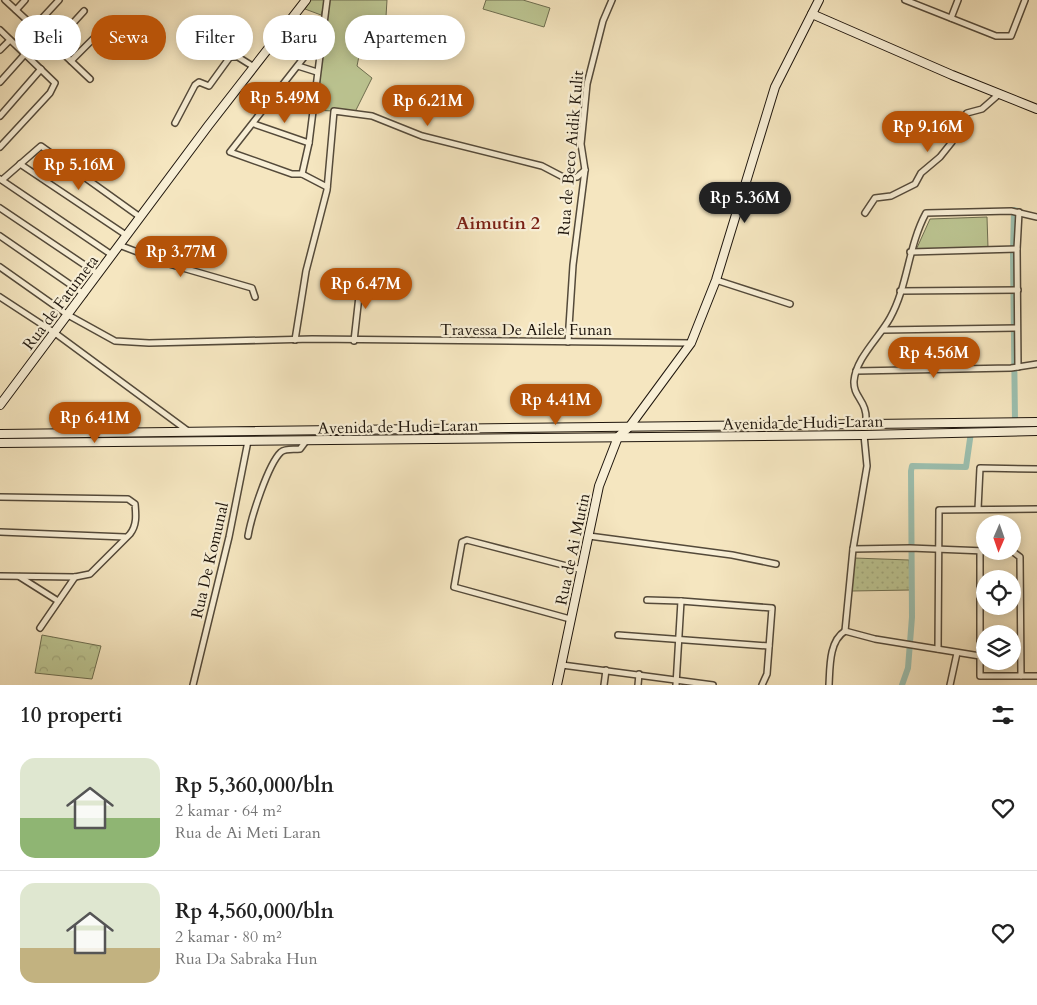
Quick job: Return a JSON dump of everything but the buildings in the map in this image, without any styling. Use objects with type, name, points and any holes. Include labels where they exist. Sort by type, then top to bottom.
[{"type":"main road","name":"Rua de Fatumeta","points":[[0,405],[126,235],[306,0]]},
{"type":"main road","name":"Rua de Ai Mutin","points":[[557,685],[600,486],[618,437],[630,426],[692,343],[716,280],[775,87],[819,0]]},
{"type":"main road","points":[[812,14],[998,95],[1037,109]]},
{"type":"main road","points":[[0,434],[1037,422]]},
{"type":"main road","name":"Avenida de Hudi-Laran","points":[[0,442],[306,441],[864,435],[1037,431]]},
{"type":"street","points":[[5,0],[21,15]]},
{"type":"street","points":[[16,10],[25,0]]},
{"type":"street","points":[[45,15],[59,0]]},
{"type":"street","points":[[325,15],[327,0]]},
{"type":"street","name":"Rua de Beco Aidik Kulit","points":[[568,342],[572,311],[573,265],[585,170],[581,144],[587,84],[602,20],[612,0]]},
{"type":"street","points":[[905,0],[996,36],[1011,36],[1025,0]]},
{"type":"street","points":[[951,18],[958,0]]},
{"type":"street","points":[[80,15],[84,11]]},
{"type":"street","points":[[0,30],[15,45]]},
{"type":"street","points":[[0,50],[10,40]]},
{"type":"street","points":[[90,79],[71,61],[91,41]]},
{"type":"street","points":[[175,123],[195,85],[199,82],[209,86],[230,57],[238,57],[254,67]]},
{"type":"street","points":[[0,82],[20,60]]},
{"type":"street","points":[[0,147],[50,92],[55,83],[31,60]]},
{"type":"street","points":[[303,60],[254,124],[230,152],[292,174],[302,174],[327,187]]},
{"type":"street","points":[[302,174],[309,143],[319,60]]},
{"type":"street","points":[[298,66],[317,72]]},
{"type":"street","points":[[0,116],[41,69]]},
{"type":"street","points":[[865,214],[875,198],[891,196],[915,184],[921,173],[952,142],[957,124],[967,113],[982,109],[998,95]]},
{"type":"street","points":[[274,97],[312,110]]},
{"type":"street","points":[[295,340],[306,271],[327,187],[333,113],[337,110],[372,116],[422,136],[542,166],[565,178],[577,176],[585,170]]},
{"type":"street","points":[[254,124],[309,143]]},
{"type":"street","points":[[112,255],[1,179],[41,146],[140,217]]},
{"type":"street","points":[[20,164],[126,235]]},
{"type":"street","points":[[0,208],[98,274]]},
{"type":"street","points":[[866,423],[865,406],[856,394],[854,382],[856,371],[891,316],[918,228],[926,213],[1011,211],[1037,217]]},
{"type":"street","points":[[1018,367],[1017,249],[1019,212]]},
{"type":"street","points":[[0,236],[84,294]]},
{"type":"street","points":[[119,245],[169,264],[252,288],[255,297]]},
{"type":"street","points":[[910,252],[1017,249]]},
{"type":"street","name":"Travessa De Ailele Funan","points":[[0,267],[68,315],[115,341],[149,343],[354,340],[692,343]]},
{"type":"street","points":[[354,340],[361,278]]},
{"type":"street","points":[[716,280],[790,304]]},
{"type":"street","points":[[900,291],[1018,290]]},
{"type":"street","points":[[0,297],[55,333],[189,432]]},
{"type":"street","points":[[883,330],[1017,328]]},
{"type":"street","points":[[856,371],[1011,368],[1037,364]]},
{"type":"street","points":[[845,631],[853,550],[867,466],[864,435]]},
{"type":"street","name":"Rua De Komunal","points":[[193,685],[229,537],[248,441]]},
{"type":"street","points":[[248,536],[251,518],[272,466],[282,451],[300,449],[306,441]]},
{"type":"street","points":[[978,509],[980,468],[1037,469]]},
{"type":"street","points":[[0,497],[128,499],[135,504],[136,517],[134,529],[90,574],[76,577],[0,576]]},
{"type":"street","points":[[938,648],[939,510],[1037,509]]},
{"type":"street","points":[[0,532],[125,537]]},
{"type":"street","points":[[590,536],[732,555],[776,564]]},
{"type":"street","points":[[570,619],[454,587],[462,542],[467,540],[583,570]]},
{"type":"street","points":[[853,550],[910,548],[976,551]]},
{"type":"street","points":[[981,625],[982,560]]},
{"type":"street","points":[[1020,560],[1021,676]]},
{"type":"street","points":[[20,576],[58,601]]},
{"type":"street","points":[[40,628],[76,577]]},
{"type":"street","points":[[647,600],[772,608],[767,674],[762,685]]},
{"type":"street","points":[[676,682],[681,601]]},
{"type":"street","points":[[828,685],[834,646],[838,635],[845,631],[875,639],[976,655]]},
{"type":"street","points":[[618,635],[769,646]]},
{"type":"street","points":[[950,685],[957,653]]},
{"type":"street","points":[[562,665],[639,674],[676,682],[713,685]]},
{"type":"street","points":[[604,685],[606,670]]},
{"type":"street","points":[[980,670],[980,676],[1037,676]]},
{"type":"street","points":[[638,685],[639,674]]},
{"type":"street","points":[[990,677],[990,685]]},
{"type":"green space","points":[[311,0],[326,0],[321,15],[305,9]]},
{"type":"green space","points":[[327,0],[387,0],[386,15],[345,15],[345,60],[358,60],[357,66],[372,78],[355,112],[312,110],[319,60],[335,60],[335,15],[325,15]]},
{"type":"green space","points":[[486,0],[523,0],[550,8],[544,27],[483,9]]},
{"type":"green space","points":[[987,217],[988,248],[916,250],[930,219]]},
{"type":"green space","points":[[854,558],[909,560],[911,590],[852,591]]},
{"type":"green space","points":[[42,635],[101,646],[92,679],[35,673]]},
{"type":"waterway","points":[[1015,422],[1013,254],[1014,210],[1018,211]]},
{"type":"waterway","points":[[902,685],[908,668],[912,617],[912,466],[966,467],[971,432]]},
{"type":"district","name":"Aimutin 2","points":[[498,223]]}]
